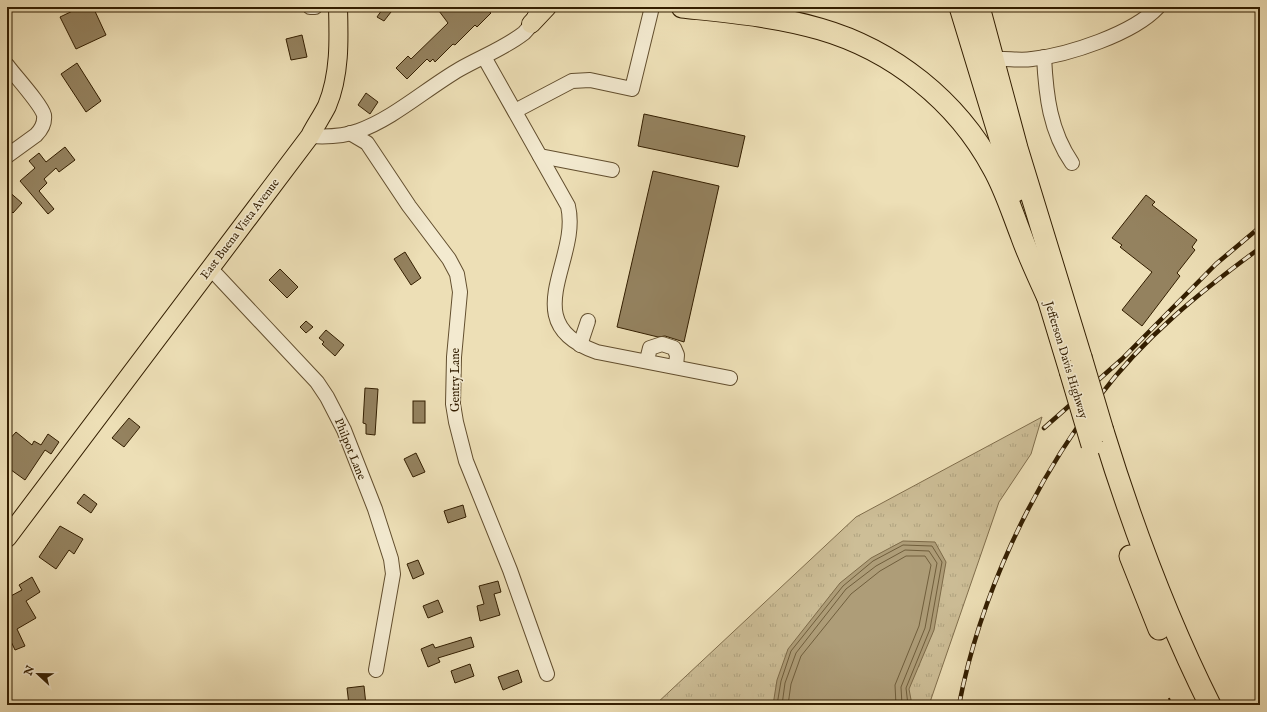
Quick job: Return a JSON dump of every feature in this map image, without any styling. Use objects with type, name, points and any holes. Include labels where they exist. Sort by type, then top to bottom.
[{"type":"highway","points":[[682,7],[794,22],[840,35],[878,52],[922,83],[956,114],[992,166],[1012,207],[1020,235],[1047,296]]},
{"type":"highway","name":"Jefferson Davis Highway","points":[[960,7],[1047,296],[1076,364]]},
{"type":"highway","name":"Jefferson Davis Highway","points":[[980,7],[992,57],[1076,364],[1098,438],[1174,628],[1210,705]]},
{"type":"highway","points":[[987,7],[990,23],[992,57]]},
{"type":"highway","name":"Jefferson Davis Highway","points":[[1098,438],[1110,503],[1142,588],[1194,705]]},
{"type":"main road","name":"East Buena Vista Avenue","points":[[7,538],[310,136],[327,106],[333,87],[338,54],[338,7]]},
{"type":"main road","points":[[533,15],[547,7]]},
{"type":"street","points":[[310,7],[316,7]]},
{"type":"street","points":[[515,110],[572,81],[590,80],[632,89],[652,7]]},
{"type":"street","points":[[992,57],[1030,59],[1063,54],[1138,24],[1158,7]]},
{"type":"street","points":[[310,136],[332,137],[350,133],[380,121],[460,69],[484,57],[522,34],[533,15]]},
{"type":"street","points":[[484,57],[564,198],[570,214],[570,232],[560,268],[555,310],[564,333],[580,345],[597,352],[647,360],[730,378]]},
{"type":"street","points":[[1044,57],[1051,119],[1059,143],[1072,163]]},
{"type":"street","points":[[7,65],[41,108],[44,120],[41,131],[7,156]]},
{"type":"street","name":"Gentry Lane","points":[[350,133],[367,143],[409,206],[449,259],[457,274],[460,292],[453,381],[456,422],[466,461],[510,570],[547,674]]},
{"type":"street","points":[[540,156],[612,170]]},
{"type":"street","name":"Philpot Lane","points":[[211,269],[317,382],[344,430],[374,509],[391,560],[393,574],[376,670]]},
{"type":"street","points":[[580,345],[588,321]]},
{"type":"street","points":[[647,360],[650,348],[662,344],[674,348],[677,355],[676,366]]},
{"type":"path","points":[[1169,698],[1171,705]]},
{"type":"green space","points":[[1042,417],[1031,454],[999,502],[929,705],[655,705],[856,517]]},
{"type":"water","points":[[903,541],[935,542],[946,562],[934,630],[909,689],[912,705],[773,705],[777,680],[788,649],[840,583],[871,558]]},
{"type":"building","points":[[81,7],[93,7],[106,35],[76,49],[60,17]]},
{"type":"building","points":[[384,7],[391,12],[384,21],[377,17]]},
{"type":"building","points":[[436,7],[484,7],[491,13],[477,27],[475,25],[455,45],[453,44],[435,62],[433,59],[430,62],[427,59],[407,79],[396,68],[408,56],[411,59],[448,23]]},
{"type":"building","points":[[302,35],[307,57],[291,60],[286,39]]},
{"type":"building","points":[[77,63],[101,101],[86,112],[61,74]]},
{"type":"building","points":[[366,93],[378,102],[370,114],[358,105]]},
{"type":"building","points":[[644,114],[745,136],[738,167],[638,146]]},
{"type":"building","points":[[65,147],[75,160],[59,172],[56,168],[44,179],[47,183],[39,191],[54,209],[48,214],[20,181],[35,168],[29,161],[39,153],[46,162]]},
{"type":"building","points":[[653,171],[719,186],[684,342],[665,336],[658,337],[617,327]]},
{"type":"building","points":[[7,190],[22,203],[13,213],[7,207]]},
{"type":"building","points":[[1146,195],[1155,202],[1152,205],[1197,240],[1192,247],[1195,250],[1177,273],[1180,276],[1142,326],[1122,310],[1152,272],[1120,247],[1122,245],[1112,238]]},
{"type":"building","points":[[405,252],[421,278],[411,285],[394,259]]},
{"type":"building","points":[[280,269],[298,287],[287,298],[269,280]]},
{"type":"building","points":[[306,321],[313,327],[306,333],[300,327]]},
{"type":"building","points":[[326,330],[344,345],[335,356],[322,344],[324,342],[319,338]]},
{"type":"building","points":[[365,388],[378,389],[375,435],[366,434],[366,424],[363,423]]},
{"type":"building","points":[[413,401],[425,401],[425,423],[413,423]]},
{"type":"building","points":[[129,418],[140,427],[124,447],[112,438]]},
{"type":"building","points":[[16,432],[32,445],[34,441],[41,445],[48,434],[59,442],[51,454],[45,450],[25,480],[7,467],[7,442]]},
{"type":"building","points":[[416,453],[425,472],[413,477],[404,459]]},
{"type":"building","points":[[84,494],[97,504],[91,513],[77,503]]},
{"type":"building","points":[[463,505],[466,517],[448,523],[444,511]]},
{"type":"building","points":[[60,526],[83,539],[74,554],[69,550],[56,569],[39,557]]},
{"type":"building","points":[[418,560],[424,574],[413,579],[407,564]]},
{"type":"building","points":[[32,577],[40,592],[26,601],[36,618],[17,629],[25,646],[15,650],[7,633],[7,598],[22,590],[19,585]]},
{"type":"building","points":[[498,581],[501,592],[494,594],[500,615],[480,621],[477,606],[484,604],[479,586]]},
{"type":"building","points":[[438,600],[443,612],[428,618],[423,606]]},
{"type":"building","points":[[471,637],[474,647],[438,658],[440,662],[428,667],[421,649],[433,644],[435,648]]},
{"type":"building","points":[[470,664],[474,676],[455,683],[451,671]]},
{"type":"building","points":[[518,670],[522,682],[503,690],[498,677]]},
{"type":"building","points":[[364,686],[366,705],[349,705],[347,688]]},
{"type":"railway","points":[[1044,428],[1122,359],[1216,264],[1260,227]]},
{"type":"railway","points":[[959,705],[968,664],[980,623],[995,583],[1031,504],[1075,431],[1116,375],[1154,335],[1195,298],[1260,248]]}]
